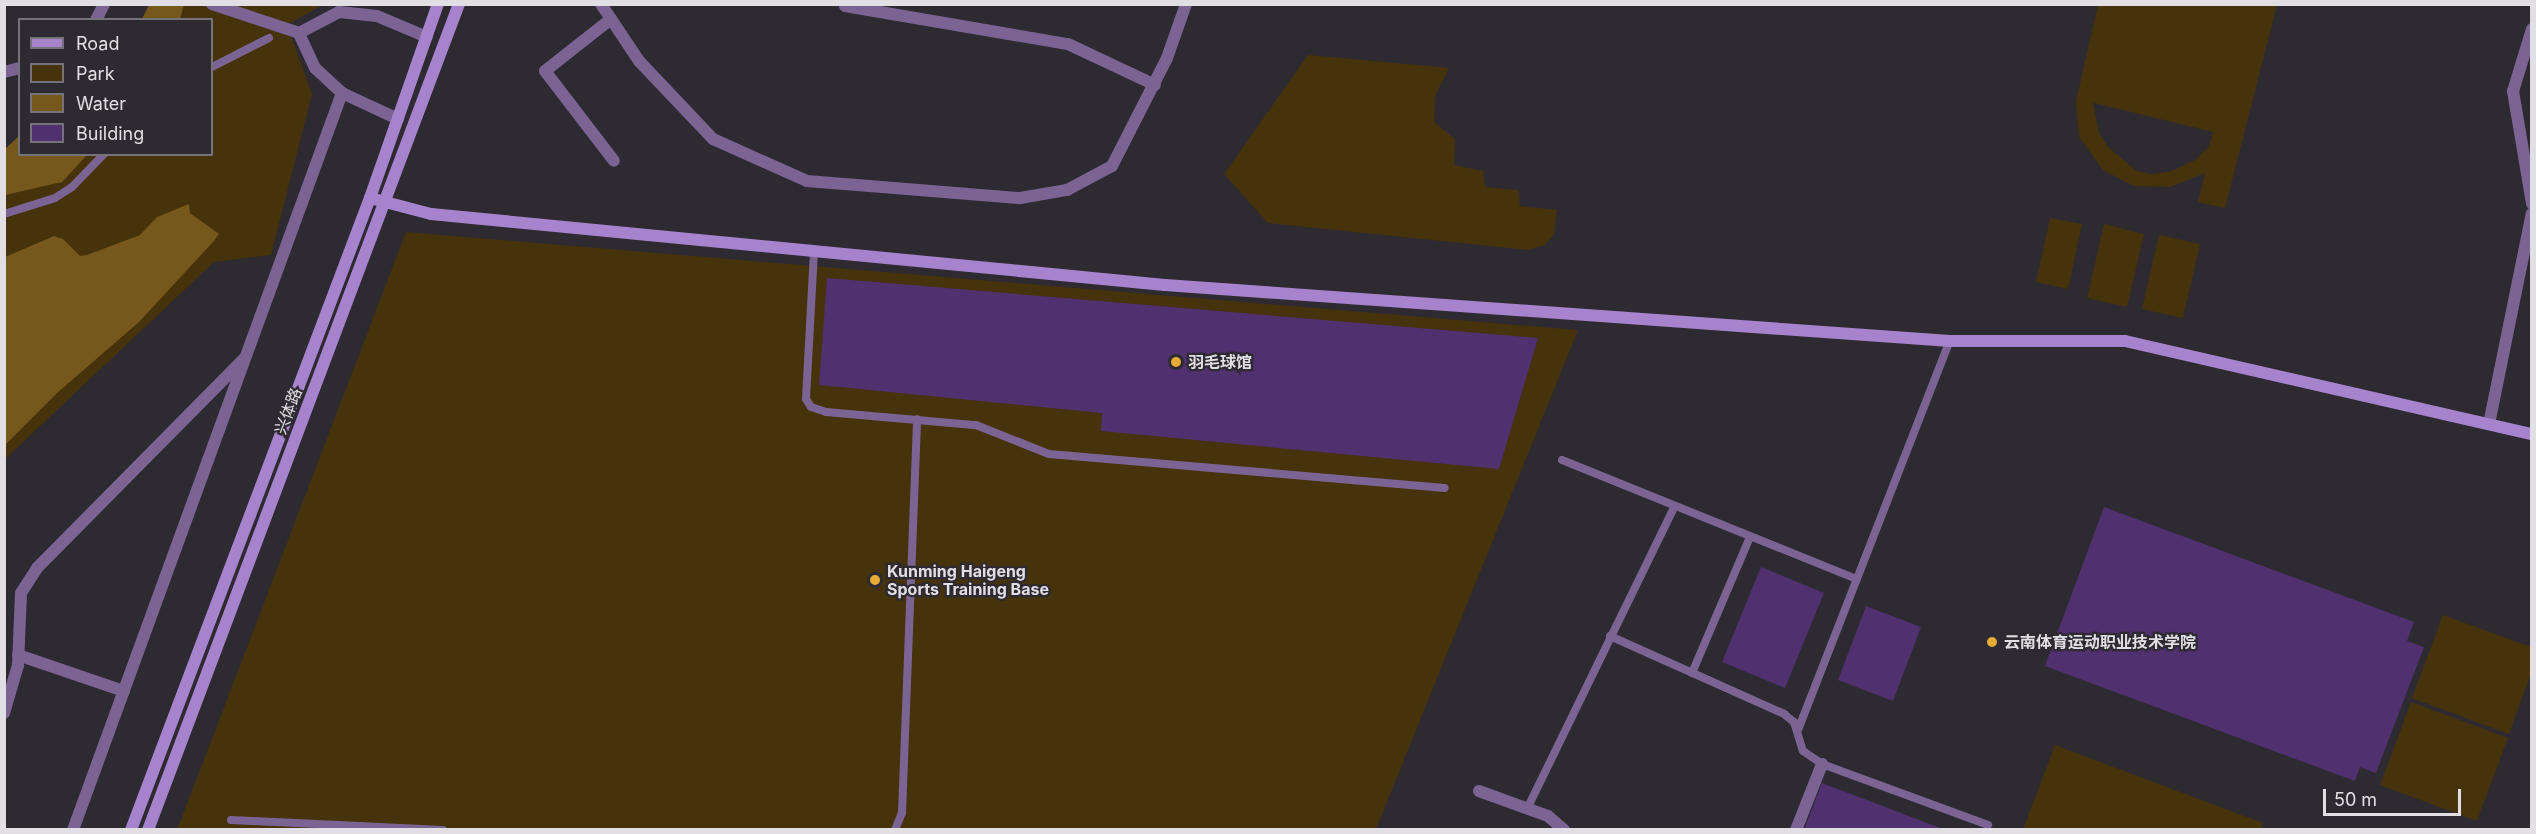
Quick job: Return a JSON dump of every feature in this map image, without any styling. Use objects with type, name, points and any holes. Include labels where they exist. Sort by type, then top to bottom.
[{"type":"street","points":[[97,18],[104,4]]},
{"type":"street","points":[[212,4],[299,33],[339,12],[377,16],[427,37]]},
{"type":"street","name":"兴体路","points":[[131,830],[370,198],[438,4]]},
{"type":"street","name":"兴体路","points":[[148,830],[459,4]]},
{"type":"street","points":[[601,4],[639,61],[713,140],[807,181],[1020,198],[1068,190],[1112,166],[1155,85],[1186,4]]},
{"type":"street","points":[[844,6],[1068,44],[1155,85]]},
{"type":"street","points":[[611,19],[545,71],[614,161]]},
{"type":"street","points":[[2532,30],[2513,91],[2532,203]]},
{"type":"street","points":[[299,33],[315,68],[342,93],[398,119]]},
{"type":"street","points":[[73,830],[342,93]]},
{"type":"street","points":[[370,198],[431,214],[1165,285],[1950,341],[2125,341],[2532,434]]},
{"type":"street","points":[[2489,424],[2532,213]]},
{"type":"street","points":[[4,713],[18,654],[21,593],[37,568],[247,356]]},
{"type":"street","points":[[18,654],[124,691]]},
{"type":"street","points":[[1797,830],[1822,764]]},
{"type":"street","points":[[1479,791],[1548,816],[1564,830]]},
{"type":"lane","points":[[213,66],[269,38]]},
{"type":"lane","points":[[4,214],[72,188],[102,156]]},
{"type":"lane","points":[[814,251],[806,380],[806,399],[811,407],[826,412],[917,418],[976,425],[1049,454],[1445,488]]},
{"type":"lane","points":[[1798,730],[1950,341]]},
{"type":"lane","points":[[895,830],[902,813],[917,418]]},
{"type":"lane","points":[[1562,460],[1857,579]]},
{"type":"lane","points":[[1527,809],[1675,506]]},
{"type":"lane","points":[[1692,673],[1750,537]]},
{"type":"lane","points":[[1610,636],[1784,714],[1798,730],[1803,751],[1822,764],[1988,825]]},
{"type":"lane","points":[[231,819],[443,830]]},
{"type":"green space","points":[[149,5],[322,5],[287,25],[312,94],[271,255],[214,262],[5,459],[5,149],[18,137],[18,156],[213,156],[213,18],[142,18]]},
{"type":"green space","points":[[2098,5],[2277,5],[2225,208],[2198,202],[2205,173],[2170,187],[2134,186],[2103,170],[2079,137],[2076,101]],"holes":[[[2093,103],[2213,132],[2209,146],[2195,160],[2172,171],[2152,174],[2137,171],[2109,148],[2099,133]]]},
{"type":"green space","points":[[1308,55],[1449,68],[1435,96],[1434,122],[1455,139],[1454,165],[1483,171],[1485,187],[1518,190],[1520,206],[1557,210],[1554,234],[1545,245],[1528,250],[1268,223],[1224,174]]},
{"type":"green space","points":[[2050,218],[2082,224],[2068,289],[2036,282]]},
{"type":"green space","points":[[2104,224],[2144,234],[2127,307],[2087,298]]},
{"type":"green space","name":"Kunming Haigeng Sports Training Base","points":[[406,232],[1578,330],[1376,829],[177,830]]},
{"type":"green space","points":[[2159,235],[2200,244],[2183,318],[2142,309]]},
{"type":"green space","points":[[2443,615],[2531,647],[2531,673],[2509,734],[2412,698]]},
{"type":"green space","points":[[2411,702],[2508,738],[2477,821],[2380,785]]},
{"type":"green space","points":[[2055,745],[2263,823],[2261,829],[2023,829]]},
{"type":"water","points":[[149,4],[184,5],[180,18],[142,18]]},
{"type":"water","points":[[18,137],[18,156],[86,156],[62,182],[5,195],[5,149]]},
{"type":"water","points":[[189,204],[190,213],[219,234],[213,242],[139,322],[57,393],[5,445],[5,257],[54,236],[63,239],[80,256],[87,255],[140,235],[157,217]]},
{"type":"building","name":"羽毛球馆","points":[[827,278],[1538,338],[1499,469],[1101,431],[1102,413],[819,385]]},
{"type":"building","points":[[2104,507],[2414,622],[2407,641],[2424,647],[2376,773],[2360,767],[2355,781],[2045,666]]},
{"type":"building","points":[[1761,567],[1824,593],[1785,688],[1722,662]]},
{"type":"building","points":[[1866,606],[1921,627],[1893,701],[1838,680]]},
{"type":"building","points":[[1822,783],[1943,829],[1943,830],[1804,830]]},
{"type":"place","name":"羽毛球馆","points":[[1176,362]]},
{"type":"place","name":"Kunming Haigeng Sports Training Base","points":[[875,580]]},
{"type":"place","name":"云南体育运动职业技术学院","points":[[1992,642]]}]
